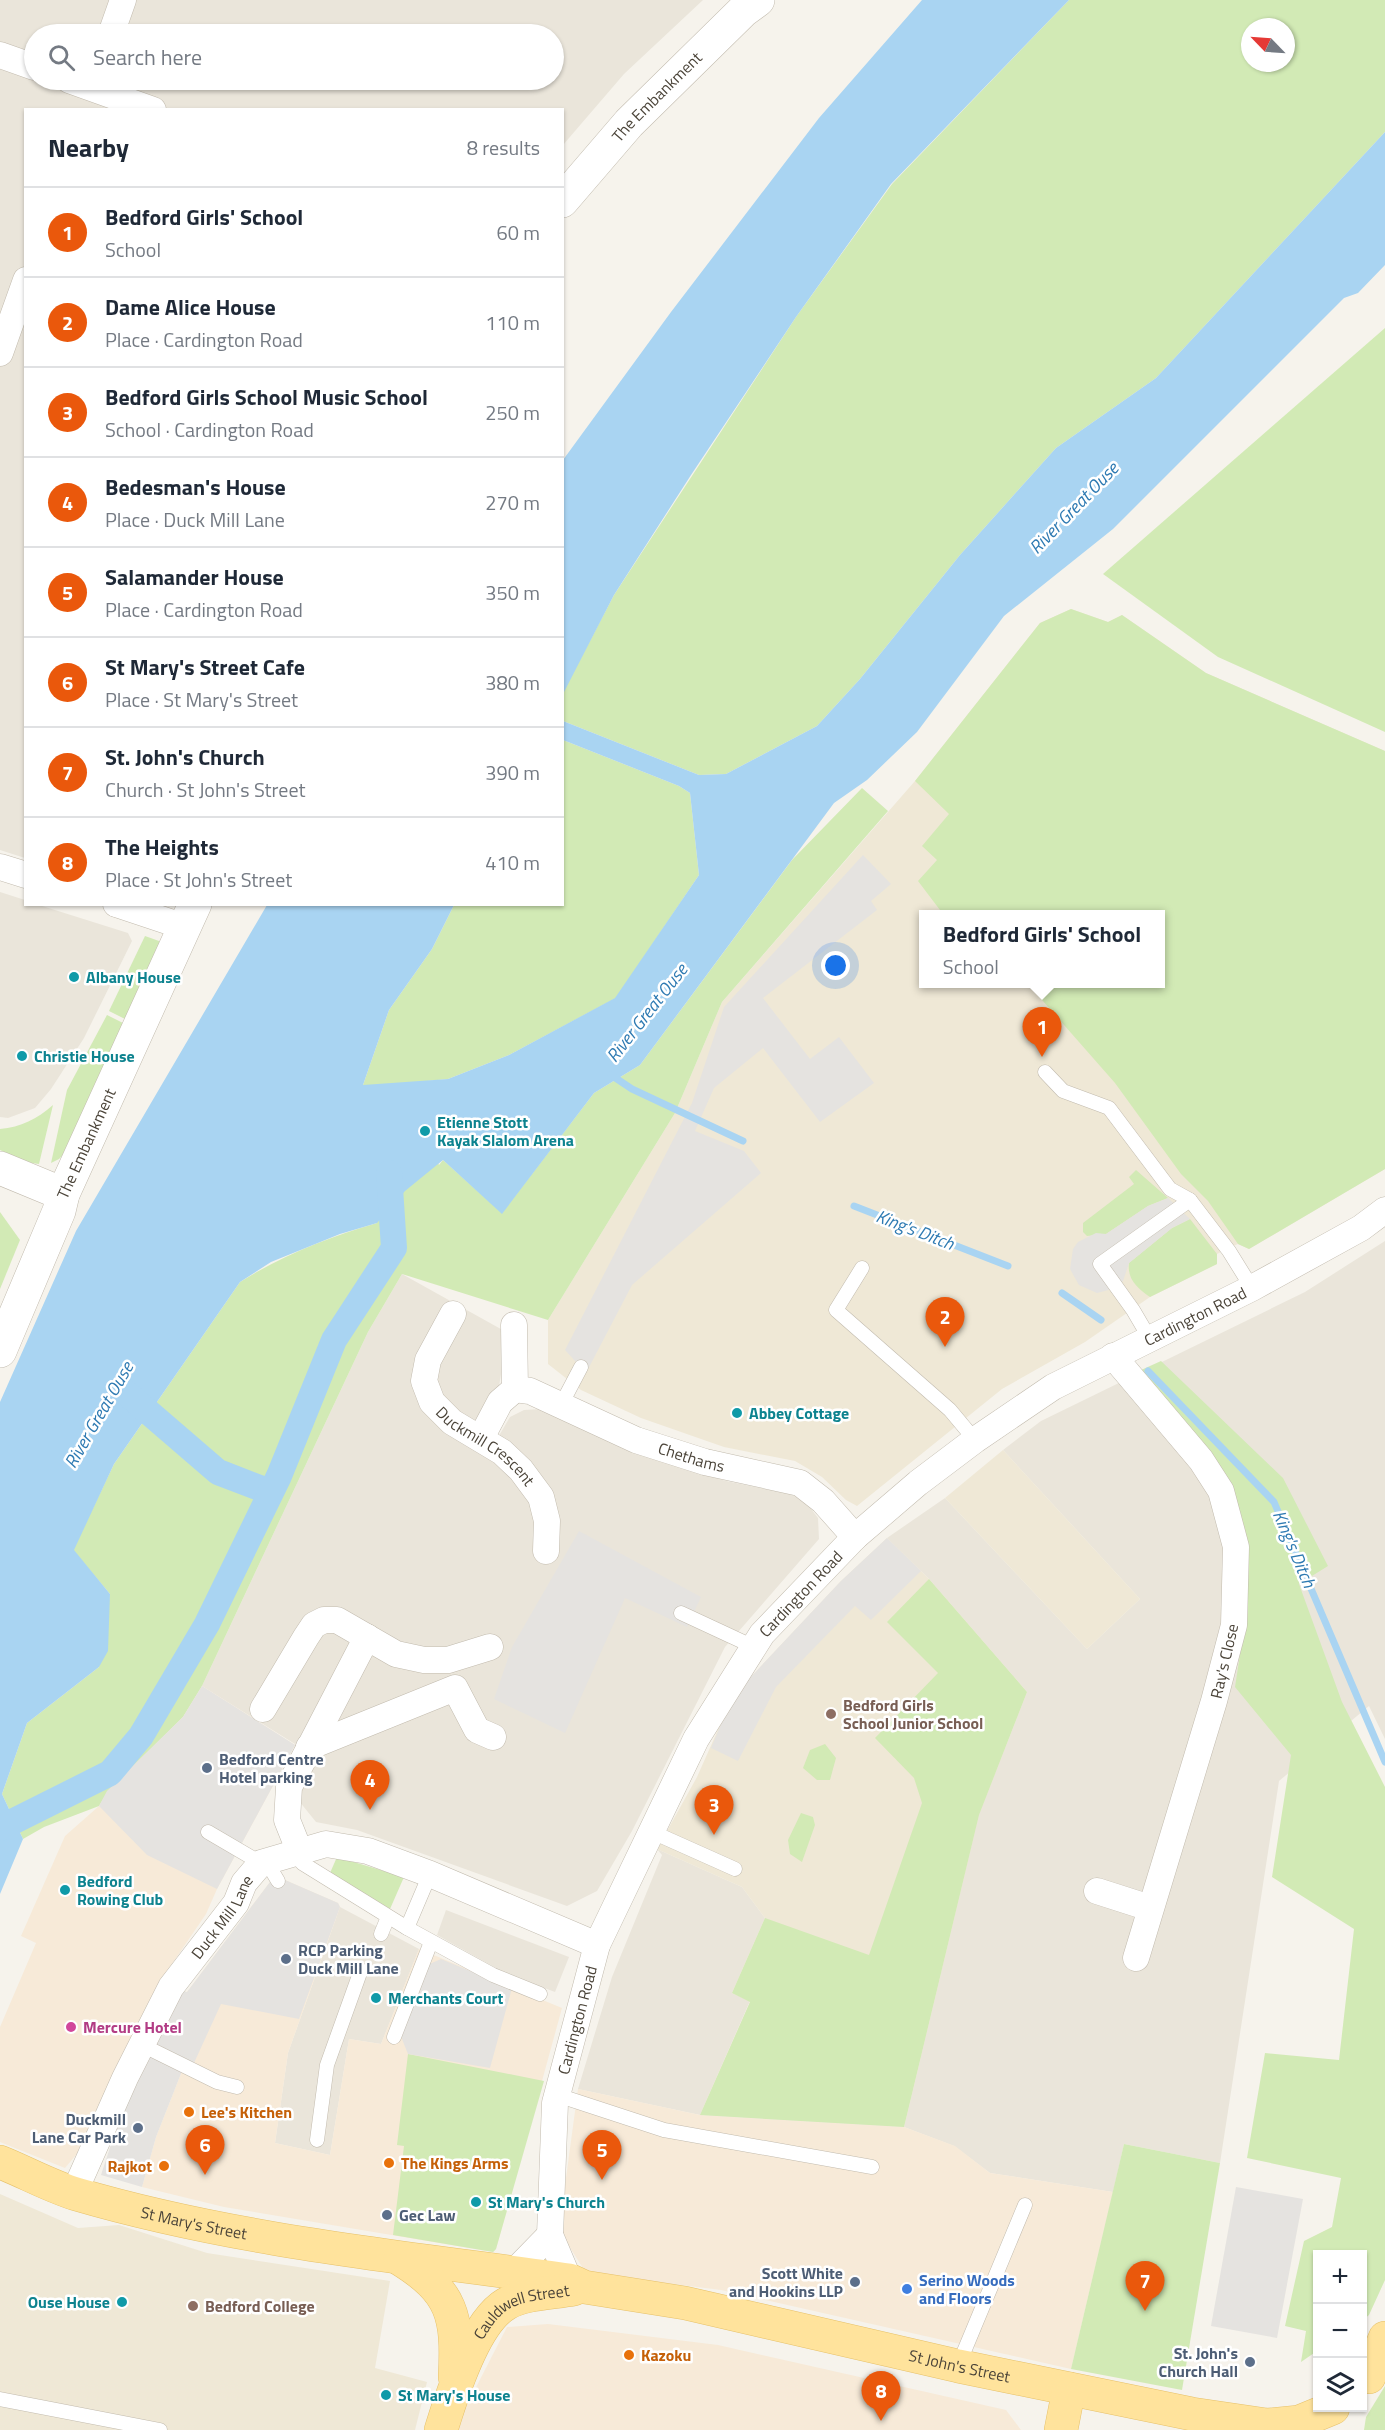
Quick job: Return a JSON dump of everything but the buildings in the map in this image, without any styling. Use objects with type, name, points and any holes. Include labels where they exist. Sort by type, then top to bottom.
[{"type":"main road","name":"St Mary's Street","points":[[0,2162],[74,2193],[274,2240],[514,2272],[576,2283]]},
{"type":"main road","name":"St Mary's Street","points":[[396,2257],[428,2276]]},
{"type":"main road","name":"Cauldwell Street","points":[[428,2276],[448,2302],[457,2341],[455,2383]]},
{"type":"main road","name":"St John's Street","points":[[576,2283],[685,2303],[958,2366],[1192,2414],[1267,2426],[1299,2422],[1323,2412]]},
{"type":"main road","name":"Cauldwell Street","points":[[441,2430],[455,2383],[487,2323],[506,2304],[576,2283]]},
{"type":"main road","points":[[1372,2377],[1385,2337]]},
{"type":"main road","points":[[1061,2430],[1069,2389]]},
{"type":"main road","points":[[1347,2430],[1352,2412]]},
{"type":"street","points":[[115,24],[123,0]]},
{"type":"street","name":"The Embankment","points":[[564,199],[629,123],[743,11],[758,0]]},
{"type":"street","points":[[0,55],[24,64]]},
{"type":"street","points":[[88,90],[147,108]]},
{"type":"street","points":[[0,353],[24,286]]},
{"type":"street","points":[[0,867],[24,874]]},
{"type":"street","points":[[128,906],[190,916]]},
{"type":"street","name":"The Embankment","points":[[0,1351],[59,1210],[63,1194],[190,916]]},
{"type":"street","points":[[0,1168],[63,1194]]},
{"type":"street","name":"Cardington Road","points":[[576,2283],[550,2235],[557,2095],[597,1945],[696,1738],[752,1646],[855,1538],[918,1483],[975,1440],[1053,1387],[1252,1288],[1360,1228],[1385,1210]]},
{"type":"street","name":"Duckmill Crescent","points":[[453,1314],[428,1360],[424,1381],[432,1402],[452,1422],[481,1438],[521,1470],[542,1497],[547,1521],[546,1551]]},
{"type":"street","points":[[481,1438],[500,1401],[515,1389],[514,1325]]},
{"type":"street","name":"Ray's Close","points":[[1113,1356],[1201,1460],[1221,1491],[1236,1547],[1234,1625],[1214,1701],[1136,1958]]},
{"type":"street","name":"Chethams","points":[[515,1389],[530,1391],[636,1440],[705,1462],[800,1483],[823,1501],[855,1538]]},
{"type":"street","points":[[263,1709],[314,1625],[324,1620],[336,1620],[396,1654],[424,1660],[448,1660],[490,1647]]},
{"type":"street","points":[[299,1850],[287,1820],[289,1787],[367,1638]]},
{"type":"street","points":[[309,1747],[455,1688],[477,1730],[493,1737]]},
{"type":"street","name":"Duck Mill Lane","points":[[74,2193],[171,1987],[236,1903],[244,1883],[299,1850],[326,1844],[368,1851],[430,1874],[597,1945]]},
{"type":"street","points":[[1097,1891],[1150,1908]]},
{"type":"street","points":[[514,2272],[550,2235]]},
{"type":"lane","points":[[1045,1072],[1063,1091],[1109,1108],[1170,1190],[1190,1200],[1229,1251],[1252,1288]]},
{"type":"lane","points":[[1150,1339],[1133,1310],[1100,1264],[1190,1200]]},
{"type":"lane","points":[[862,1268],[836,1310],[950,1410],[975,1440]]},
{"type":"lane","points":[[561,1405],[581,1367]]},
{"type":"lane","points":[[681,1613],[752,1646]]},
{"type":"lane","points":[[650,1831],[735,1869]]},
{"type":"lane","points":[[208,1832],[268,1868]]},
{"type":"lane","points":[[299,1850],[303,1863],[388,1917],[493,1975],[540,1994]]},
{"type":"lane","points":[[407,1928],[430,1874]]},
{"type":"lane","points":[[381,1934],[388,1917]]},
{"type":"lane","points":[[394,2037],[431,1942]]},
{"type":"lane","points":[[317,2140],[327,2066],[361,1970]]},
{"type":"lane","points":[[142,2045],[217,2082],[237,2087]]},
{"type":"lane","points":[[557,2095],[664,2130],[872,2167]]},
{"type":"lane","points":[[958,2366],[1025,2205]]},
{"type":"lane","points":[[0,2398],[160,2430]]},
{"type":"shaded area","points":[[0,0],[703,0],[624,74],[564,144],[564,108],[24,108],[24,858],[0,850]]},
{"type":"shaded area","points":[[1071,609],[1108,622],[1122,615],[1206,673],[1385,751],[1385,1169],[1249,1249],[1238,1244],[1217,1254],[1217,1264],[1150,1297],[1085,1342],[1002,1389],[857,1506],[846,1500],[822,1477],[795,1461],[724,1447],[641,1418],[581,1390],[548,1364],[548,1320],[675,1113],[722,1002],[915,781],[1040,623]]},
{"type":"shaded area","points":[[863,855],[891,884],[871,901],[877,910],[763,998],[810,1059],[839,1037],[874,1083],[820,1122],[763,1048],[714,1088],[695,1131],[744,1151],[761,1173],[632,1285],[586,1373],[565,1350],[692,1103],[724,1007]]},
{"type":"shaded area","points":[[0,892],[24,900],[24,906],[42,906],[128,933],[132,941],[84,1038],[51,1089],[35,1108],[8,1118],[0,1117]]},
{"type":"shaded area","points":[[1168,1198],[1190,1219],[1172,1228],[1129,1263],[1123,1281],[1116,1288],[1097,1293],[1079,1285],[1070,1269],[1073,1249],[1078,1242],[1096,1233],[1106,1234],[1148,1206]]},
{"type":"shaded area","points":[[1385,1241],[1385,1739],[1369,1706],[1279,1781],[1220,2163],[1124,2144],[1113,2192],[990,2173],[954,2146],[904,2127],[979,1814],[1027,1692],[929,1579],[887,1538],[945,1498],[1087,1649],[1140,1599],[1003,1450],[1041,1421],[1305,1292]]},
{"type":"shaded area","points":[[402,1274],[508,1333],[499,1386],[475,1427],[497,1439],[510,1417],[524,1410],[541,1409],[635,1453],[726,1481],[790,1494],[806,1502],[818,1518],[819,1539],[725,1647],[632,1831],[597,1891],[567,1906],[357,1830],[316,1822],[287,1786],[295,1744],[202,1686],[368,1332]]},
{"type":"shaded area","points":[[1003,1450],[1140,1599],[1087,1649],[945,1498]]},
{"type":"shaded area","points":[[579,1531],[701,1597],[687,1627],[625,1598],[565,1733],[494,1699],[512,1647]]},
{"type":"shaded area","points":[[887,1538],[929,1579],[1027,1692],[979,1815],[904,2127],[700,2115],[750,2002],[732,1993],[765,1918],[742,1887],[657,1849],[697,1777],[733,1696],[841,1581]]},
{"type":"shaded area","points":[[887,1538],[921,1571],[871,1620],[855,1606],[776,1687],[738,1761],[711,1748],[733,1696],[841,1581]]},
{"type":"shaded area","points":[[202,1686],[295,1745],[217,1889],[206,1914],[157,1986],[86,2143],[65,2168],[0,2142],[0,2027],[36,1943],[21,1936],[65,1836],[99,1806],[107,1791],[183,1717]]},
{"type":"shaded area","name":"Bedford Centre Hotel parking","points":[[202,1686],[295,1745],[217,1889],[147,1855],[99,1806],[107,1791],[183,1717]]},
{"type":"shaded area","points":[[657,1849],[742,1887],[765,1918],[732,1993],[750,2001],[700,2115],[578,2089],[612,1977],[662,1855]]},
{"type":"shaded area","points":[[285,1880],[338,1903],[340,1907],[288,2053],[275,2143],[330,2155],[349,2039],[381,2044],[419,1949],[562,2008],[496,2249],[493,2252],[224,2207],[142,2187],[156,2137],[182,2071],[193,2063],[152,2042],[182,1991],[187,1992],[270,1882]]},
{"type":"shaded area","points":[[285,1880],[338,1903],[340,1907],[299,2019],[221,2004],[194,2063],[152,2042],[182,1991],[187,1992],[270,1882]]},
{"type":"shaded area","points":[[340,1907],[419,1949],[381,2044],[349,2039],[330,2155],[275,2143],[288,2053]]},
{"type":"shaded area","points":[[446,1910],[569,1957],[555,1992],[503,1972],[437,1935]]},
{"type":"shaded area","points":[[441,1959],[512,1988],[490,2068],[408,2054],[400,2034],[425,1966]]},
{"type":"shaded area","name":"Duckmill Lane Car Park","points":[[145,2054],[182,2071],[156,2137],[142,2187],[101,2175],[120,2117]]},
{"type":"shaded area","points":[[578,2089],[700,2115],[904,2127],[955,2146],[990,2173],[1113,2192],[1071,2369],[721,2290],[586,2273],[559,2230]]},
{"type":"shaded area","points":[[1236,2187],[1303,2199],[1277,2338],[1211,2326]]},
{"type":"shaded area","name":"Bedford College","points":[[0,2194],[78,2228],[119,2225],[207,2253],[390,2281],[375,2368],[427,2382],[415,2430],[0,2430]]},
{"type":"shaded area","points":[[548,2324],[718,2345],[1006,2410],[1021,2430],[454,2430],[507,2327]]},
{"type":"green space","points":[[1069,0],[1385,0],[1385,132],[1156,378],[1056,448],[960,555],[860,679],[817,726],[726,774],[699,775],[564,721],[564,690],[614,595],[796,317],[892,184]]},
{"type":"green space","points":[[1385,328],[1385,732],[1218,657],[1103,574]]},
{"type":"green space","points":[[1071,609],[1108,622],[1122,615],[1206,673],[1385,751],[1385,1169],[1249,1249],[1238,1244],[1208,1201],[1181,1174],[1115,1083],[1032,988],[1165,988],[1165,910],[940,910],[918,881],[937,860],[922,846],[949,814],[915,781],[1040,623]]},
{"type":"green space","points":[[564,740],[679,786],[690,793],[699,875],[616,998],[509,1055],[448,1079],[407,1083],[439,1165],[443,1160],[502,1213],[594,1093],[640,1065],[792,860],[862,788],[888,811],[722,1002],[675,1113],[548,1320],[402,1274],[368,1332],[202,1686],[183,1717],[108,1791],[99,1806],[44,1827],[23,1839],[2,1794],[27,1723],[99,1667],[110,1594],[73,1550],[114,1464],[240,1282],[273,1263],[307,1248],[377,1223],[363,1085],[389,1010],[432,949],[454,906],[564,906]]},
{"type":"green space","points":[[145,936],[159,941],[162,951],[129,1021],[109,1011]]},
{"type":"green space","points":[[107,1015],[127,1025],[69,1149],[51,1163],[67,1090]]},
{"type":"green space","points":[[53,1105],[39,1164],[25,1162],[0,1150],[0,1129],[28,1122]]},
{"type":"green space","points":[[1136,1170],[1168,1198],[1148,1206],[1106,1234],[1087,1236],[1083,1232],[1083,1223],[1134,1184],[1129,1177]]},
{"type":"green space","points":[[0,1212],[20,1240],[0,1289]]},
{"type":"green space","points":[[1190,1219],[1217,1254],[1217,1264],[1150,1297],[1134,1283],[1129,1263],[1172,1228]]},
{"type":"green space","points":[[1161,1361],[1283,1478],[1328,1566],[1299,1584],[1342,1702],[1385,1787],[1385,2280],[1367,2317],[1367,2250],[1313,2250],[1313,2354],[1301,2362],[1306,2331],[1285,2326],[1304,2241],[1332,2227],[1341,2178],[1247,2158],[1265,2053],[1339,2060],[1354,1929],[1272,1877],[1291,1755],[1235,1687],[1245,1622],[1245,1547],[1130,1375]]},
{"type":"green space","points":[[929,1579],[1027,1692],[979,1815],[904,2127],[700,2115],[750,2002],[732,1993],[765,1918],[869,1955],[922,1803],[914,1778],[875,1738],[938,1673],[887,1622]]},
{"type":"green space","points":[[825,1744],[836,1758],[830,1780],[817,1780],[803,1768],[810,1750]]},
{"type":"green space","points":[[801,1813],[813,1817],[815,1825],[802,1862],[790,1854],[788,1840]]},
{"type":"green space","points":[[337,1857],[404,1877],[390,1909],[330,1873]]},
{"type":"green space","points":[[408,2054],[544,2081],[496,2249],[493,2252],[393,2235],[404,2146],[397,2145]]},
{"type":"green space","points":[[1124,2144],[1220,2163],[1182,2390],[1071,2369]]},
{"type":"green space","points":[[1385,2386],[1385,2430],[1364,2430],[1366,2417]]},
{"type":"water","points":[[922,0],[1069,0],[891,184],[796,317],[691,475],[614,595],[564,692],[564,459],[671,312],[819,118]]},
{"type":"water","name":"River Great Ouse","points":[[1385,132],[1385,265],[1358,293],[1344,298],[1113,529],[1004,616],[917,732],[867,780],[834,803],[640,1065],[594,1093],[502,1214],[443,1160],[405,1191],[377,1223],[340,1234],[271,1262],[240,1282],[114,1464],[74,1550],[110,1594],[108,1651],[99,1667],[27,1723],[2,1794],[23,1839],[0,1894],[0,1402],[76,1231],[266,906],[454,906],[432,949],[389,1010],[363,1085],[448,1079],[509,1055],[615,998],[699,875],[690,793],[679,786],[564,740],[564,721],[699,775],[726,774],[817,726],[860,679],[960,555],[1056,448],[1156,378]]},
{"type":"waterway","name":"King's Ditch","points":[[611,1075],[632,1089],[743,1141]]},
{"type":"waterway","points":[[0,1828],[110,1773],[141,1736],[207,1624],[279,1476],[334,1340],[394,1248],[389,1173]]},
{"type":"waterway","name":"King's Ditch","points":[[854,1206],[1008,1266]]},
{"type":"waterway","name":"King's Ditch","points":[[1062,1293],[1101,1320]]},
{"type":"waterway","name":"King's Ditch","points":[[1148,1371],[1274,1502],[1385,1762]]},
{"type":"waterway","name":"River Great Ouse","points":[[124,1391],[218,1472],[270,1492]]},
{"type":"place","name":"Albany House","points":[[74,977]]},
{"type":"place","name":"Christie House","points":[[22,1056]]},
{"type":"place","name":"Bedford Girls' School","points":[[1042,1057]]},
{"type":"place","name":"Etienne Stott Kayak Slalom Arena","points":[[425,1131]]},
{"type":"place","name":"Dame Alice House","points":[[945,1347]]},
{"type":"place","name":"Abbey Cottage","points":[[737,1413]]},
{"type":"place","name":"Bedford Girls School Junior School","points":[[831,1714]]},
{"type":"place","name":"Bedford Centre Hotel parking","points":[[207,1768]]},
{"type":"place","name":"Bedesman's House","points":[[370,1810]]},
{"type":"place","name":"Bedford Girls School Music School","points":[[714,1835]]},
{"type":"place","name":"Bedford Rowing Club","points":[[65,1890]]},
{"type":"place","name":"RCP Parking Duck Mill Lane","points":[[286,1959]]},
{"type":"place","name":"Merchants Court","points":[[376,1998]]},
{"type":"place","name":"Mercure Hotel","points":[[71,2027]]},
{"type":"place","name":"Lee's Kitchen","points":[[189,2112]]},
{"type":"place","name":"Duckmill Lane Car Park","points":[[138,2128]]},
{"type":"place","name":"The Kings Arms","points":[[389,2163]]},
{"type":"place","name":"Rajkot","points":[[164,2166]]},
{"type":"place","name":"St Mary's Street Cafe","points":[[205,2175]]},
{"type":"place","name":"Salamander House","points":[[602,2180]]},
{"type":"place","name":"St Mary's Church","points":[[476,2202]]},
{"type":"place","name":"Gec Law","points":[[387,2215]]},
{"type":"place","name":"Scott White and Hookins LLP","points":[[855,2282]]},
{"type":"place","name":"Serino Woods and Floors","points":[[907,2289]]},
{"type":"place","name":"Ouse House","points":[[122,2302]]},
{"type":"place","name":"Bedford College","points":[[193,2306]]},
{"type":"place","name":"St. John's Church","points":[[1145,2311]]},
{"type":"place","name":"Kazoku","points":[[629,2355]]},
{"type":"place","name":"St. John's Church Hall","points":[[1250,2362]]},
{"type":"place","name":"St Mary's House","points":[[386,2395]]},
{"type":"place","name":"The Heights","points":[[881,2421]]}]
